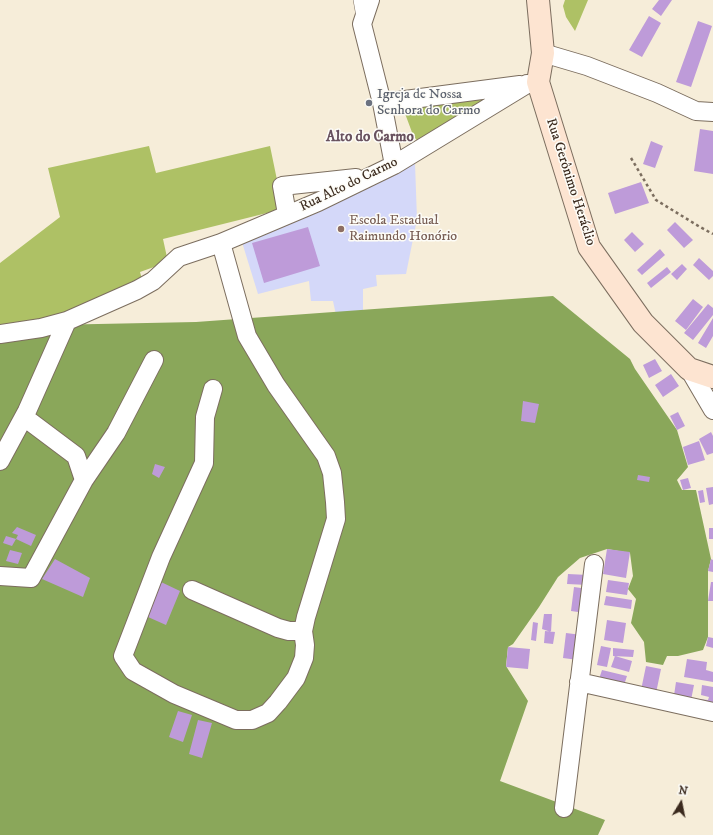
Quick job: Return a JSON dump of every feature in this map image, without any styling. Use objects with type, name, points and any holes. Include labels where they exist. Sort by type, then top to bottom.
[{"type":"street","points":[[370,0],[362,24],[382,103],[394,165]]},
{"type":"street","points":[[382,103],[532,83],[543,53],[538,0]]},
{"type":"street","points":[[543,53],[587,66],[650,90],[696,111],[713,112]]},
{"type":"street","name":"Rua Alto do Carmo","points":[[67,321],[138,290],[153,281],[179,257],[221,243],[318,202],[394,165],[532,83]]},
{"type":"street","name":"Rua Gerônimo Heráclio","points":[[532,83],[589,247],[644,323],[689,369],[713,410]]},
{"type":"street","points":[[287,214],[282,186],[370,177]]},
{"type":"street","points":[[213,389],[205,417],[204,463],[161,557],[123,656],[133,671],[174,694],[236,720],[252,720],[268,713],[296,678],[304,658],[305,644],[303,631],[306,618],[336,519],[332,473],[326,456],[276,385],[247,336],[221,243]]},
{"type":"street","points":[[0,334],[41,328],[67,321]]},
{"type":"street","points":[[0,461],[24,417],[67,321]]},
{"type":"street","points":[[0,576],[31,578],[84,480],[116,433],[154,360]]},
{"type":"street","points":[[689,369],[713,377]]},
{"type":"street","points":[[24,417],[76,456],[84,480]]},
{"type":"street","points":[[564,808],[594,564]]},
{"type":"street","points":[[192,590],[278,628],[289,631],[303,631]]},
{"type":"street","points":[[579,682],[713,712]]},
{"type":"lane","points":[[358,0],[362,24]]},
{"type":"path","points":[[631,158],[656,200],[713,234]]},
{"type":"shaded area","name":"Escola Estadual Raimundo Honório","points":[[415,163],[417,219],[406,274],[376,275],[377,286],[363,289],[363,311],[336,315],[333,301],[311,301],[309,281],[258,294],[241,239]]},
{"type":"green space","points":[[565,0],[588,0],[575,31],[566,17],[563,6]]},
{"type":"green space","points":[[518,84],[418,142],[413,135],[400,100]]},
{"type":"green space","points":[[149,146],[156,173],[270,146],[283,209],[163,239],[168,262],[140,272],[143,283],[45,323],[0,326],[0,263],[60,217],[48,168]]},
{"type":"green space","points":[[553,296],[630,359],[635,369],[677,430],[688,467],[677,480],[682,490],[696,490],[711,559],[708,571],[708,637],[703,650],[678,656],[667,656],[663,665],[646,662],[644,642],[631,623],[636,599],[628,589],[633,576],[630,553],[607,549],[580,558],[558,577],[513,644],[508,647],[506,666],[528,701],[500,781],[605,820],[598,835],[0,835],[0,326],[196,322]]},
{"type":"building","points":[[659,0],[672,0],[661,16],[652,9]]},
{"type":"building","points":[[649,16],[661,23],[642,57],[629,50]]},
{"type":"building","points":[[698,21],[712,26],[691,87],[676,82]]},
{"type":"building","points":[[700,129],[713,131],[713,174],[694,171]]},
{"type":"building","points":[[651,141],[663,146],[655,168],[643,164]]},
{"type":"building","points":[[641,182],[649,203],[615,214],[608,193]]},
{"type":"building","points":[[675,222],[693,240],[684,248],[667,230]]},
{"type":"building","points":[[308,227],[320,266],[264,283],[252,243]]},
{"type":"building","points":[[632,232],[644,244],[635,252],[624,240]]},
{"type":"building","points":[[660,249],[665,255],[642,275],[637,270]]},
{"type":"building","points":[[699,258],[713,271],[713,276],[709,280],[693,265]]},
{"type":"building","points":[[682,264],[687,269],[677,280],[671,274]]},
{"type":"building","points":[[667,267],[671,272],[651,288],[647,283]]},
{"type":"building","points":[[693,299],[703,307],[686,330],[675,321]]},
{"type":"building","points":[[708,304],[713,308],[713,315],[693,340],[684,333]]},
{"type":"building","points":[[713,318],[713,336],[706,348],[698,343]]},
{"type":"building","points":[[655,359],[662,371],[649,378],[643,365]]},
{"type":"building","points":[[671,374],[679,386],[663,397],[655,385]]},
{"type":"building","points":[[523,401],[539,404],[535,423],[521,421]]},
{"type":"building","points":[[678,412],[685,426],[677,430],[670,416]]},
{"type":"building","points":[[711,432],[713,436],[713,453],[707,455],[699,439]]},
{"type":"building","points":[[699,441],[705,460],[688,465],[683,447]]},
{"type":"building","points":[[155,464],[165,467],[159,478],[152,474]]},
{"type":"building","points":[[638,475],[650,477],[649,482],[637,480]]},
{"type":"building","points":[[688,478],[691,488],[683,490],[680,480]]},
{"type":"building","points":[[713,487],[713,504],[709,505],[706,488]]},
{"type":"building","points":[[703,490],[705,502],[700,503],[698,491]]},
{"type":"building","points":[[17,527],[36,535],[31,546],[16,539],[18,535],[12,533]]},
{"type":"building","points":[[709,528],[713,528],[713,539],[709,539]]},
{"type":"building","points":[[6,536],[16,539],[12,546],[3,543]]},
{"type":"building","points":[[607,549],[630,552],[626,578],[603,574]]},
{"type":"building","points":[[10,550],[22,553],[18,564],[6,561]]},
{"type":"building","points":[[55,559],[90,578],[83,597],[42,579]]},
{"type":"building","points":[[711,559],[713,560],[713,572],[708,571]]},
{"type":"building","points":[[568,574],[588,575],[588,585],[567,584]]},
{"type":"building","points":[[608,580],[629,583],[627,595],[606,592]]},
{"type":"building","points":[[161,582],[180,591],[166,625],[148,617]]},
{"type":"building","points":[[711,582],[713,582],[713,601],[708,601]]},
{"type":"building","points":[[574,587],[588,589],[585,613],[571,611]]},
{"type":"building","points":[[606,596],[632,600],[631,609],[604,605]]},
{"type":"building","points":[[544,614],[552,614],[551,632],[542,629]]},
{"type":"building","points":[[607,620],[626,623],[623,643],[604,640]]},
{"type":"building","points":[[533,622],[538,623],[536,641],[531,640]]},
{"type":"building","points":[[545,631],[555,632],[553,644],[544,643]]},
{"type":"building","points":[[566,633],[582,635],[578,660],[563,658]]},
{"type":"building","points":[[708,637],[713,638],[713,648],[706,646]]},
{"type":"building","points":[[601,646],[611,648],[607,667],[597,665]]},
{"type":"building","points":[[508,647],[530,649],[528,669],[506,667]]},
{"type":"building","points":[[613,648],[634,650],[633,657],[613,656]]},
{"type":"building","points":[[615,656],[632,661],[629,672],[611,667]]},
{"type":"building","points":[[687,659],[707,662],[706,670],[713,672],[713,682],[684,677]]},
{"type":"building","points":[[646,666],[661,669],[656,693],[641,690]]},
{"type":"building","points":[[602,670],[627,676],[624,685],[599,679]]},
{"type":"building","points":[[676,682],[694,685],[690,705],[673,702]]},
{"type":"building","points":[[702,685],[713,687],[713,709],[698,707],[699,699],[708,700],[709,697],[701,695]]},
{"type":"building","points":[[178,711],[192,715],[183,742],[169,737]]},
{"type":"building","points":[[198,720],[212,723],[202,758],[189,754]]},
{"type":"place","name":"Igreja de Nossa Senhora do Carmo","points":[[369,103]]},
{"type":"place","name":"Escola Estadual Raimundo Honório","points":[[341,229]]},
{"type":"district","name":"Alto do Carmo","points":[[370,138]]}]
